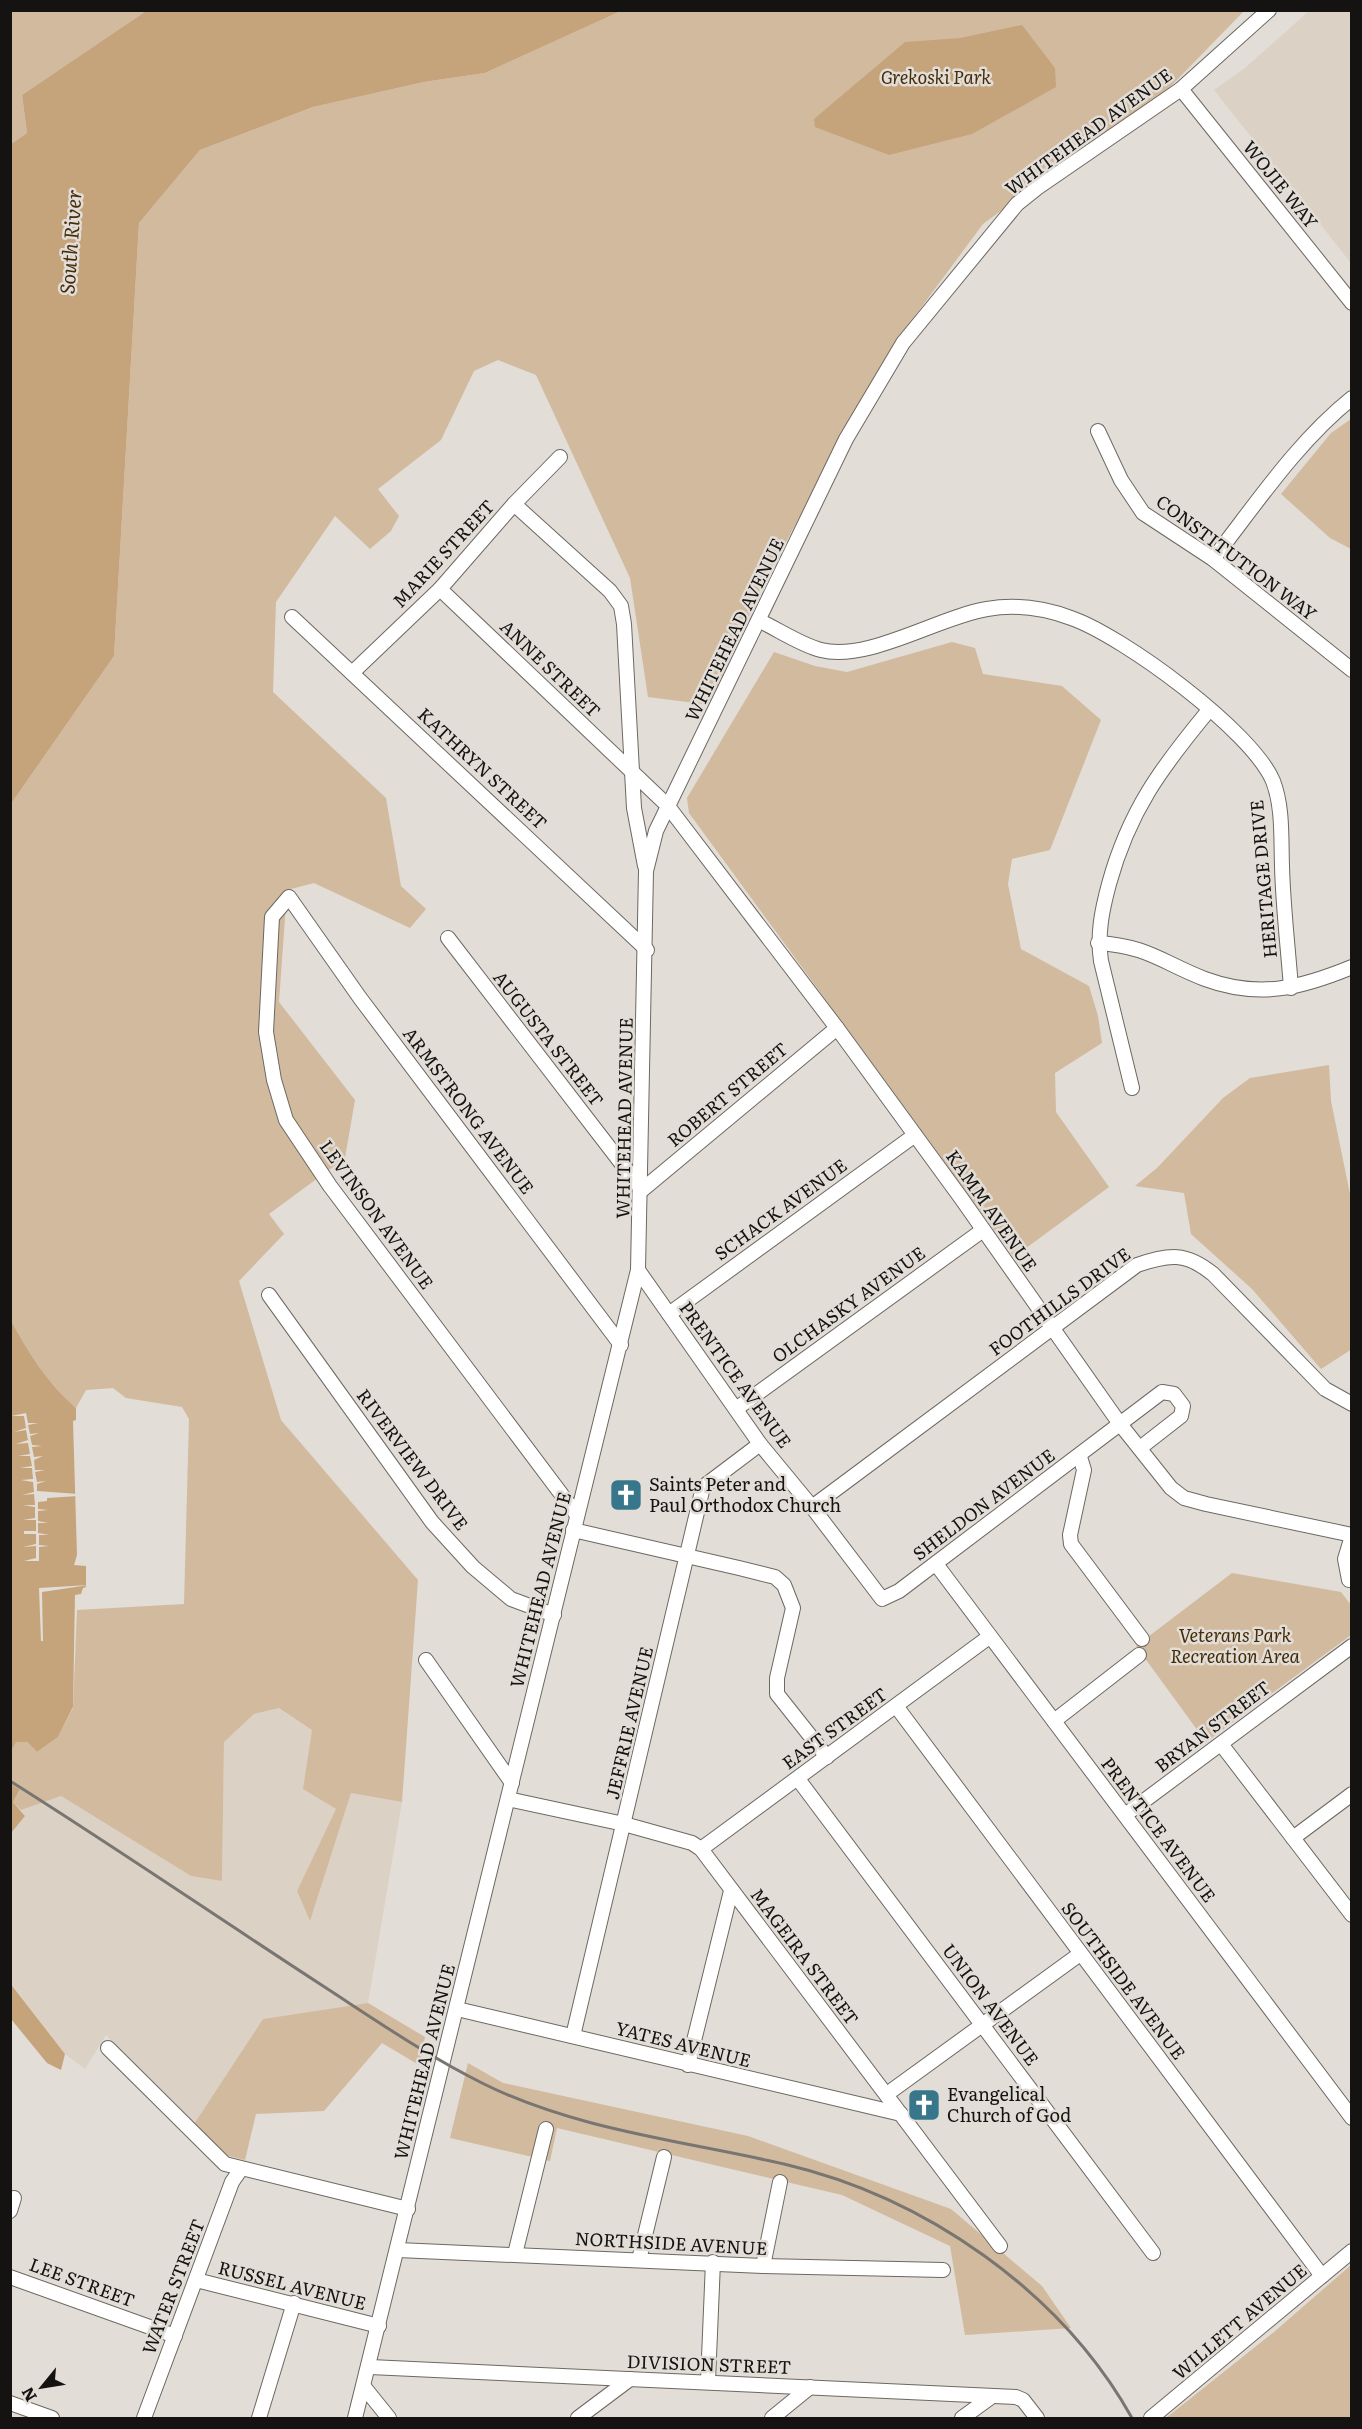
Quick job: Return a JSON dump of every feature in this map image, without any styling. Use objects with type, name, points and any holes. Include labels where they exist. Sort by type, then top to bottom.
[{"type":"street","name":"WHITEHEAD AVENUE","points":[[356,2418],[638,1270],[642,1190],[646,871],[656,831],[760,621],[846,439],[903,343],[1017,204],[1036,188],[1181,89],[1269,10]]},
{"type":"street","name":"WOJIE WAY","points":[[1181,89],[1352,303]]},
{"type":"street","points":[[1213,559],[1305,442],[1329,416],[1352,398]]},
{"type":"street","name":"CONSTITUTION WAY","points":[[1098,431],[1121,480],[1143,513],[1213,559],[1352,670]]},
{"type":"street","name":"MARIE STREET","points":[[352,673],[440,589],[514,504],[560,457]]},
{"type":"street","points":[[514,504],[610,591],[621,606],[634,776],[634,808],[646,871]]},
{"type":"street","name":"ANNE STREET","points":[[440,589],[634,776],[668,805]]},
{"type":"street","name":"HERITAGE DRIVE","points":[[760,621],[821,650],[848,653],[987,609],[1027,606],[1072,618],[1130,649],[1245,741],[1263,763],[1274,782],[1281,818],[1291,988]]},
{"type":"street","name":"KATHRYN STREET","points":[[292,617],[646,950]]},
{"type":"street","points":[[1132,1088],[1098,943],[1101,914],[1129,823],[1176,750],[1209,710]]},
{"type":"street","name":"KAMM AVENUE","points":[[668,805],[837,1028],[1120,1424],[1171,1488],[1184,1497],[1352,1536]]},
{"type":"street","name":"ARMSTRONG AVENUE","points":[[289,897],[360,998],[621,1345]]},
{"type":"street","name":"LEVINSON AVENUE","points":[[289,897],[272,917],[266,1032],[274,1080],[286,1120],[330,1186],[577,1515]]},
{"type":"street","name":"AUGUSTA STREET","points":[[448,938],[642,1190]]},
{"type":"street","points":[[1098,943],[1124,945],[1151,952],[1205,979],[1242,989],[1291,988],[1352,967]]},
{"type":"street","name":"ROBERT STREET","points":[[642,1190],[837,1028]]},
{"type":"street","name":"SCHACK AVENUE","points":[[669,1314],[915,1135]]},
{"type":"street","name":"OLCHASKY AVENUE","points":[[736,1409],[983,1230]]},
{"type":"street","name":"FOOTHILLS DRIVE","points":[[812,1507],[1053,1330],[1137,1265],[1158,1258],[1177,1256],[1198,1262],[1213,1274],[1325,1389],[1352,1404]]},
{"type":"street","name":"PRENTICE AVENUE","points":[[638,1270],[760,1444],[812,1507],[871,1585]]},
{"type":"street","name":"RIVERVIEW DRIVE","points":[[269,1295],[432,1522],[473,1567],[511,1599],[554,1615]]},
{"type":"street","name":"SHELDON AVENUE","points":[[871,1585],[882,1599],[888,1599],[1162,1392],[1174,1394],[1183,1406],[1181,1416],[1140,1448]]},
{"type":"street","name":"JEFFRIE AVENUE","points":[[573,2036],[704,1487],[760,1444]]},
{"type":"street","points":[[1080,1456],[1084,1470],[1070,1535],[1071,1544],[1142,1639]]},
{"type":"street","points":[[573,1530],[775,1577],[784,1585],[794,1608],[777,1678],[777,1694],[827,1757]]},
{"type":"street","points":[[1349,1580],[1345,1559],[1352,1536]]},
{"type":"street","name":"PRENTICE AVENUE","points":[[936,1564],[1352,2118]]},
{"type":"street","name":"EAST STREET","points":[[702,1850],[989,1637]]},
{"type":"street","name":"BRYAN STREET","points":[[1125,1815],[1352,1646]]},
{"type":"street","points":[[1053,1721],[1139,1655]]},
{"type":"street","points":[[426,1660],[512,1783]]},
{"type":"street","name":"SOUTHSIDE AVENUE","points":[[896,1706],[1322,2276]]},
{"type":"street","points":[[1221,1744],[1352,1915]]},
{"type":"street","name":"UNION AVENUE","points":[[798,1779],[1153,2253]]},
{"type":"street","points":[[1293,1838],[1352,1794]]},
{"type":"street","points":[[508,1799],[624,1824],[692,1843],[702,1850]]},
{"type":"street","name":"MAGEIRA STREET","points":[[702,1850],[1000,2246]]},
{"type":"street","points":[[688,2065],[731,1891]]},
{"type":"street","points":[[887,2094],[984,2026],[1080,1954]]},
{"type":"street","name":"YATES AVENUE","points":[[457,2009],[901,2114]]},
{"type":"street","points":[[108,2048],[225,2164],[408,2209]]},
{"type":"street","points":[[515,2254],[546,2129]]},
{"type":"street","points":[[639,2260],[664,2157]]},
{"type":"street","name":"WATER STREET","points":[[144,2418],[232,2182],[241,2169]]},
{"type":"street","points":[[763,2266],[780,2182]]},
{"type":"street","name":"NORTHSIDE AVENUE","points":[[398,2250],[713,2262],[763,2266],[943,2270]]},
{"type":"street","name":"WILLETT AVENUE","points":[[1151,2418],[1352,2251]]},
{"type":"street","points":[[708,2381],[713,2262]]},
{"type":"street","name":"LEE STREET","points":[[10,2277],[175,2336]]},
{"type":"street","name":"RUSSEL AVENUE","points":[[196,2280],[379,2326]]},
{"type":"street","points":[[259,2418],[294,2303]]},
{"type":"street","name":"DIVISION STREET","points":[[370,2367],[708,2381],[991,2397],[1023,2400],[1037,2418]]},
{"type":"street","points":[[578,2418],[630,2379]]},
{"type":"street","points":[[364,2387],[389,2418]]},
{"type":"street","points":[[772,2418],[810,2387]]},
{"type":"street","points":[[962,2418],[991,2397]]},
{"type":"street","points":[[10,2403],[52,2418]]},
{"type":"shaded area","points":[[1310,10],[1351,11],[1351,263],[1214,90],[1245,68]]},
{"type":"shaded area","points":[[279,1708],[312,1730],[304,1789],[336,1809],[297,1891],[310,1920],[351,1793],[402,1802],[368,2003],[263,2019],[194,2124],[106,2035],[85,2069],[65,2054],[11,1983],[11,1833],[25,1816],[21,1810],[61,1796],[191,1876],[222,1881],[224,1741],[254,1714]]},
{"type":"green space","points":[[11,11],[148,11],[22,95],[27,133],[11,144]]},
{"type":"green space","name":"Grekoski Park","points":[[621,11],[1244,11],[1170,87],[983,224],[891,348],[761,588],[710,705],[648,697],[630,578],[536,375],[498,360],[474,371],[441,440],[378,489],[399,516],[391,531],[370,549],[335,516],[276,602],[273,692],[386,798],[401,886],[426,909],[410,928],[314,883],[287,890],[279,1002],[355,1100],[345,1158],[269,1214],[284,1234],[239,1281],[281,1420],[418,1580],[402,1802],[351,1793],[310,1921],[297,1891],[336,1809],[303,1789],[312,1730],[279,1708],[254,1714],[224,1742],[222,1881],[191,1876],[61,1796],[21,1810],[13,1802],[20,1791],[11,1784],[10,1751],[16,1742],[27,1742],[37,1752],[58,1737],[73,1708],[77,1610],[184,1604],[189,1419],[182,1407],[126,1398],[113,1388],[86,1390],[76,1408],[39,1366],[10,1319],[11,804],[114,656],[139,223],[200,150],[313,107],[424,82],[485,73]]},
{"type":"green space","points":[[1351,419],[1351,549],[1330,538],[1281,494],[1331,433]]},
{"type":"green space","points":[[952,642],[975,648],[983,674],[1062,686],[1101,720],[1050,850],[1012,859],[1008,884],[1021,949],[1089,986],[1098,1016],[1102,1043],[1055,1073],[1056,1112],[1109,1187],[1014,1257],[689,813],[687,798],[774,652],[815,666],[847,672]]},
{"type":"green space","points":[[1329,1065],[1331,1101],[1351,1199],[1352,1349],[1321,1369],[1252,1289],[1191,1234],[1184,1193],[1135,1186],[1157,1168],[1223,1098],[1250,1078]]},
{"type":"green space","name":"Veterans Park Recreation Area","points":[[1232,1573],[1341,1592],[1351,1605],[1351,1635],[1206,1742],[1136,1646]]},
{"type":"green space","points":[[368,2003],[425,2037],[419,2065],[382,2043],[324,2111],[256,2114],[245,2160],[225,2155],[194,2124],[263,2019]]},
{"type":"green space","points":[[468,2063],[503,2083],[748,2136],[951,2209],[1042,2286],[1071,2328],[965,2335],[950,2246],[842,2195],[557,2128],[550,2161],[450,2138]]},
{"type":"green space","points":[[1351,2265],[1351,2418],[1166,2418],[1274,2332]]},
{"type":"water","name":"South River","points":[[148,10],[621,11],[485,73],[424,82],[313,107],[200,150],[139,223],[114,656],[11,804],[11,144],[27,133],[22,95]]},
{"type":"water","points":[[1022,25],[1055,68],[1056,87],[972,134],[889,155],[815,127],[814,119],[905,42],[960,38]]},
{"type":"water","points":[[10,1319],[39,1367],[76,1408],[76,1420],[73,1421],[77,1555],[74,1565],[86,1566],[86,1587],[83,1588],[81,1594],[75,1595],[73,1707],[58,1737],[37,1752],[27,1742],[16,1742],[11,1751]]},
{"type":"water","points":[[11,1784],[20,1790],[13,1802],[25,1816],[11,1833]]},
{"type":"water","points":[[10,1983],[65,2054],[61,2070],[47,2063],[11,2019]]},
{"type":"pier","points":[[26,1413],[28,1423],[38,1423],[28,1425],[30,1434],[39,1433],[30,1436],[32,1445],[42,1446],[32,1447],[34,1457],[43,1456],[34,1460],[35,1470],[45,1470],[35,1472],[37,1482],[46,1481],[37,1484],[37,1491],[78,1494],[78,1496],[47,1498],[47,1501],[38,1502],[38,1509],[48,1510],[38,1511],[38,1521],[48,1523],[38,1523],[38,1533],[49,1535],[39,1535],[39,1545],[49,1546],[39,1547],[39,1561],[24,1561],[36,1558],[36,1546],[23,1547],[36,1544],[36,1534],[24,1534],[24,1531],[36,1531],[36,1520],[23,1520],[35,1518],[35,1507],[23,1505],[35,1505],[34,1494],[22,1495],[34,1492],[33,1482],[21,1480],[33,1479],[32,1468],[20,1468],[32,1466],[30,1456],[18,1456],[30,1454],[28,1443],[16,1444],[28,1440],[26,1430],[14,1432],[26,1428],[24,1416],[11,1416]]},
{"type":"pier","points":[[89,1585],[42,1592],[43,1641],[41,1641],[39,1588]]},
{"type":"railway","points":[[10,1781],[401,2037],[484,2084],[519,2100],[593,2123],[631,2133],[784,2164],[837,2179],[888,2200],[937,2225],[984,2256],[1028,2291],[1068,2329],[1102,2372],[1132,2418]]},
{"type":"place","name":"Saints Peter and Paul Orthodox Church","points":[[626,1495]]},
{"type":"place","name":"Evangelical Church of God","points":[[924,2105]]}]
